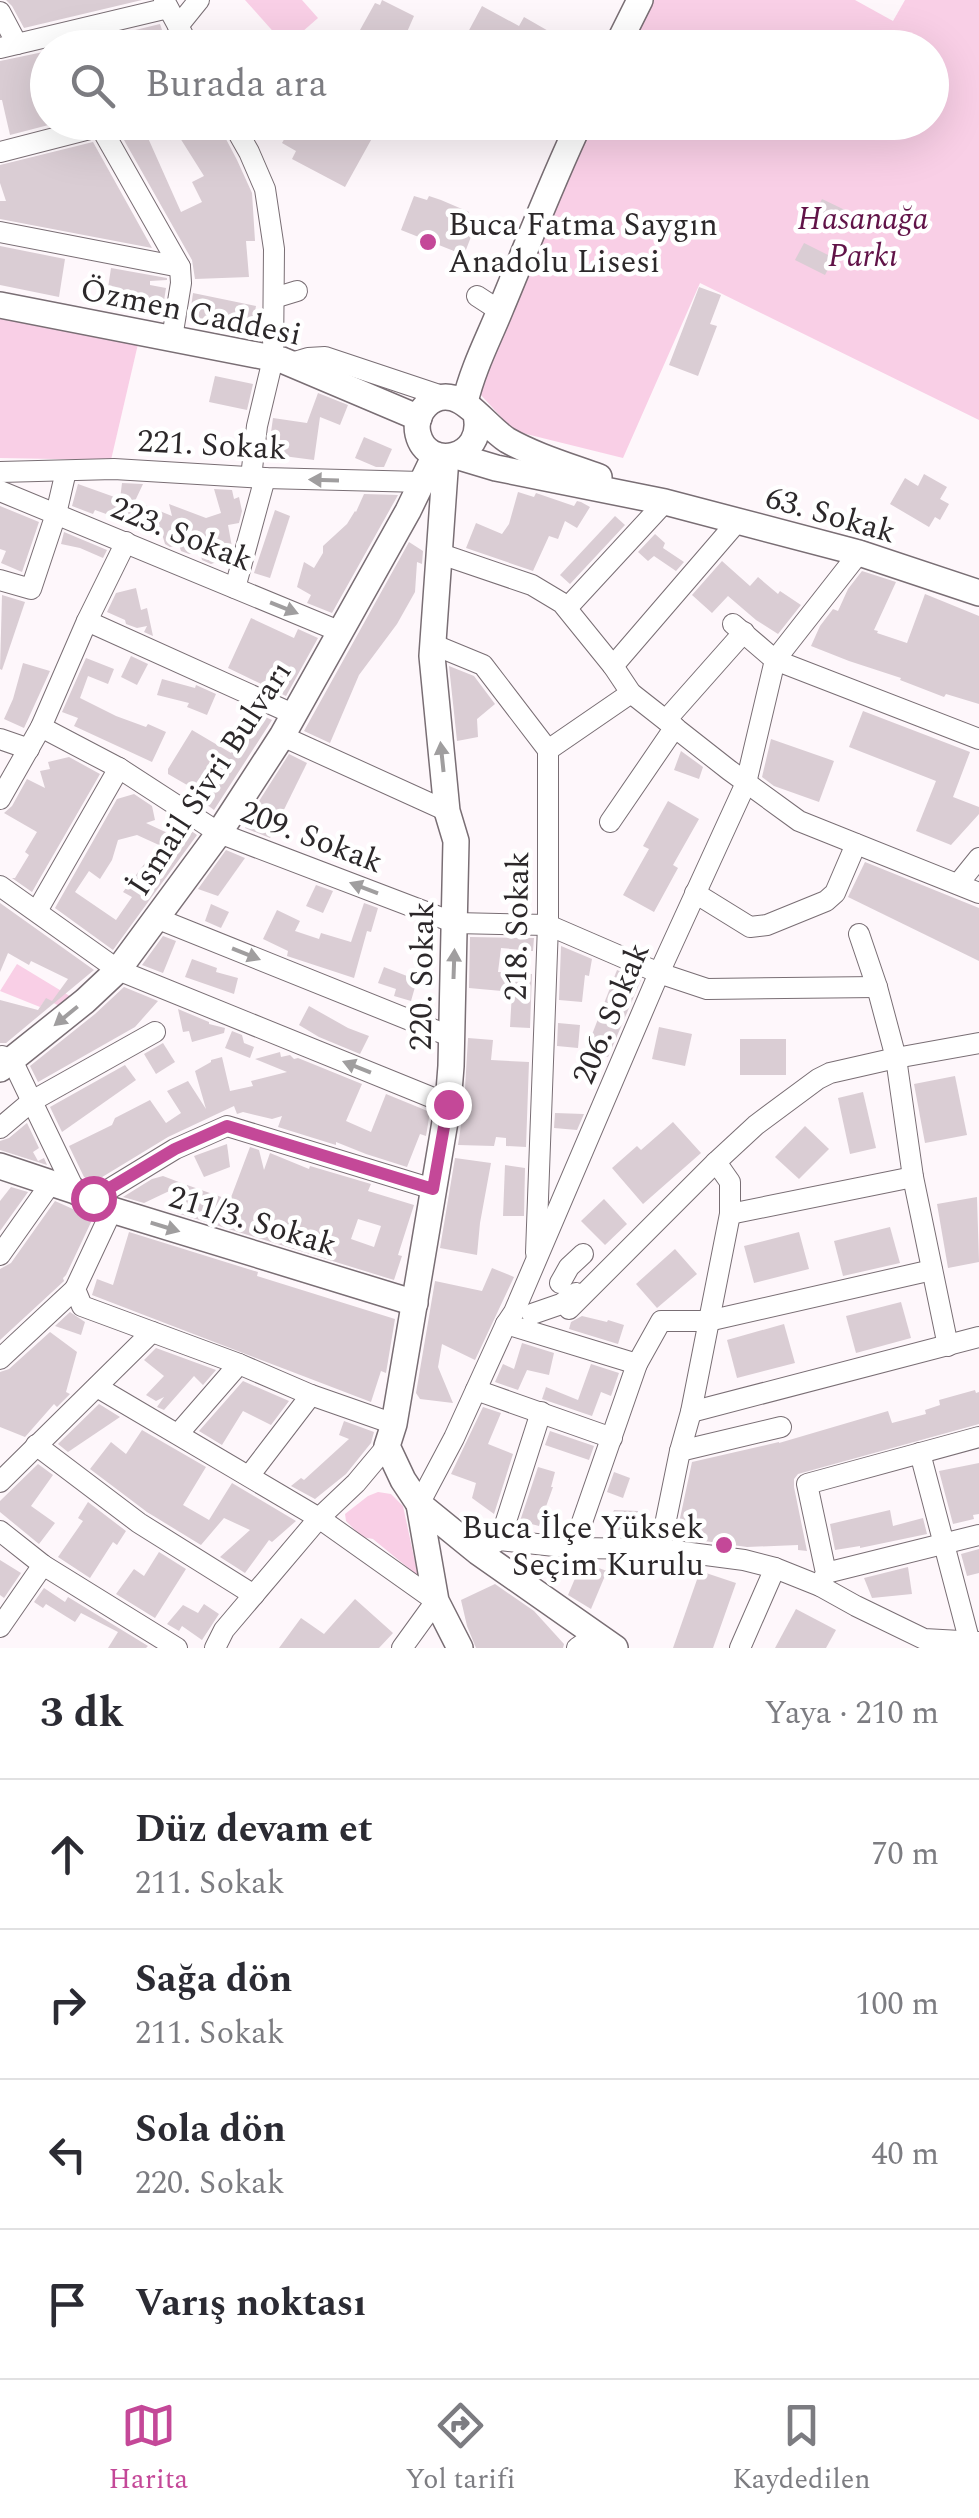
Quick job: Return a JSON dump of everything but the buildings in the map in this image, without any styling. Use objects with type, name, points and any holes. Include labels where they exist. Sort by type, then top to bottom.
[{"type":"main road","points":[[625,30],[640,0]]},
{"type":"main road","name":"İsmail Sivri Bulvarı","points":[[4,1061],[84,1001],[118,970],[219,833],[288,725],[422,482],[446,456],[465,452],[477,435],[446,405],[472,374],[572,140]]},
{"type":"main road","name":"Özmen Caddesi","points":[[0,305],[323,369],[446,405]]},
{"type":"main road","points":[[446,405],[417,432],[421,442],[446,456]]},
{"type":"main road","name":"63. Sokak","points":[[446,405],[510,441],[665,502]]},
{"type":"main road","name":"63. Sokak","points":[[446,456],[665,502],[859,554],[979,593]]},
{"type":"main road","name":"220. Sokak","points":[[391,1435],[448,1104],[452,1037],[456,840],[448,811],[432,644],[446,456]]},
{"type":"main road","points":[[395,534],[418,532],[438,553]]},
{"type":"main road","name":"211/3. Sokak","points":[[0,1166],[414,1303]]},
{"type":"main road","points":[[400,1390],[406,1426],[403,1480]]},
{"type":"main road","points":[[391,1435],[403,1480],[420,1504],[489,1546],[596,1643]]},
{"type":"main road","points":[[420,1504],[436,1601],[460,1648]]},
{"type":"street","points":[[82,30],[170,11],[199,0]]},
{"type":"street","points":[[0,12],[8,46]]},
{"type":"street","points":[[0,152],[46,140]]},
{"type":"street","points":[[115,140],[180,268],[172,338]]},
{"type":"street","points":[[235,588],[258,477],[256,426],[282,361],[269,206],[259,174],[241,140]]},
{"type":"street","points":[[0,232],[180,268]]},
{"type":"street","points":[[274,298],[297,291]]},
{"type":"street","points":[[476,296],[500,312]]},
{"type":"street","name":"221. Sokak","points":[[0,472],[130,470],[422,482]]},
{"type":"street","points":[[0,580],[31,590],[66,471]]},
{"type":"street","name":"223. Sokak","points":[[0,492],[341,632]]},
{"type":"street","points":[[567,608],[665,502]]},
{"type":"street","points":[[613,666],[738,522]]},
{"type":"street","points":[[0,799],[41,726],[126,542]]},
{"type":"street","points":[[438,553],[532,585],[567,608],[631,693],[799,821],[979,893]]},
{"type":"street","name":"206. Sokak","points":[[420,1504],[514,1312],[694,893],[746,783],[775,660],[859,554]]},
{"type":"street","points":[[87,621],[448,811]]},
{"type":"street","points":[[610,822],[670,723],[738,628],[775,660],[979,739]]},
{"type":"street","points":[[432,644],[483,665],[548,750],[631,693]]},
{"type":"street","name":"209. Sokak","points":[[41,726],[119,768],[219,833],[455,923],[548,925],[707,989],[877,987]]},
{"type":"street","points":[[0,739],[29,749]]},
{"type":"street","name":"218. Sokak","points":[[538,1258],[548,925],[548,750]]},
{"type":"street","points":[[37,911],[119,768]]},
{"type":"street","points":[[694,893],[750,927],[768,925],[835,893],[856,844]]},
{"type":"street","points":[[958,884],[979,858]]},
{"type":"street","points":[[0,886],[118,970],[448,1104]]},
{"type":"street","points":[[156,918],[452,1037]]},
{"type":"street","points":[[859,934],[896,1058],[914,1177],[948,1346]]},
{"type":"street","points":[[0,1128],[32,1101],[154,1032]]},
{"type":"street","points":[[569,1309],[756,1125],[818,1079],[896,1058],[979,1043]]},
{"type":"street","points":[[4,1061],[32,1101],[83,1196],[75,1289],[82,1306],[240,1364],[391,1435]]},
{"type":"street","points":[[0,1255],[83,1196],[227,1126],[433,1189]]},
{"type":"street","points":[[660,1549],[730,1214],[730,1182],[716,1162]]},
{"type":"street","points":[[730,1214],[914,1177]]},
{"type":"street","points":[[538,1258],[571,1268]]},
{"type":"street","points":[[574,1548],[636,1364],[661,1321],[708,1321],[932,1270]]},
{"type":"street","points":[[532,1314],[561,1304],[583,1288],[591,1288]]},
{"type":"street","points":[[0,1360],[75,1289]]},
{"type":"street","points":[[506,1324],[636,1364]]},
{"type":"street","points":[[0,1482],[152,1332]]},
{"type":"street","points":[[691,1412],[979,1336]]},
{"type":"street","points":[[178,1434],[240,1364]]},
{"type":"street","points":[[97,1387],[319,1518],[436,1601],[402,1648]]},
{"type":"street","points":[[476,1390],[612,1438]]},
{"type":"street","points":[[248,1476],[311,1395]]},
{"type":"street","points":[[541,1412],[489,1546],[660,1549],[744,1560],[823,1579],[856,1606],[924,1638],[976,1644],[943,1544],[920,1453]]},
{"type":"street","points":[[680,1451],[780,1427]]},
{"type":"street","name":"220. Sokak","points":[[215,1648],[224,1630],[319,1518],[356,1483],[391,1435]]},
{"type":"street","points":[[823,1579],[807,1484],[979,1437]]},
{"type":"street","points":[[36,1446],[139,1523],[254,1594]]},
{"type":"street","points":[[356,1483],[403,1480]]},
{"type":"street","points":[[0,1531],[155,1642],[177,1648]]},
{"type":"street","points":[[823,1579],[979,1535]]},
{"type":"street","points":[[0,1628],[44,1564]]},
{"type":"street","points":[[740,1648],[775,1568]]},
{"type":"green space","points":[[245,0],[302,0],[318,18],[304,30],[272,30]]},
{"type":"green space","name":"Hasanağa Parkı","points":[[650,0],[855,0],[893,21],[905,0],[979,0],[979,420],[700,283],[623,458],[514,431],[480,394],[482,370],[583,140],[949,140],[949,30],[636,30]]},
{"type":"green space","points":[[0,317],[138,344],[111,460],[0,458]]},
{"type":"green space","points":[[17,964],[73,998],[65,1009],[46,999],[40,1007],[0,991]]},
{"type":"green space","points":[[378,1492],[391,1494],[403,1506],[418,1576],[373,1539],[362,1537],[346,1521],[345,1514]]},
{"type":"place","name":"Buca Fatma Saygın Anadolu Lisesi","points":[[428,242]]},
{"type":"place","name":"Buca İlçe Yüksek Seçim Kurulu","points":[[724,1545]]},
{"type":"route","points":[[93,1198],[175,1149],[227,1126],[433,1189],[448,1104]]}]
